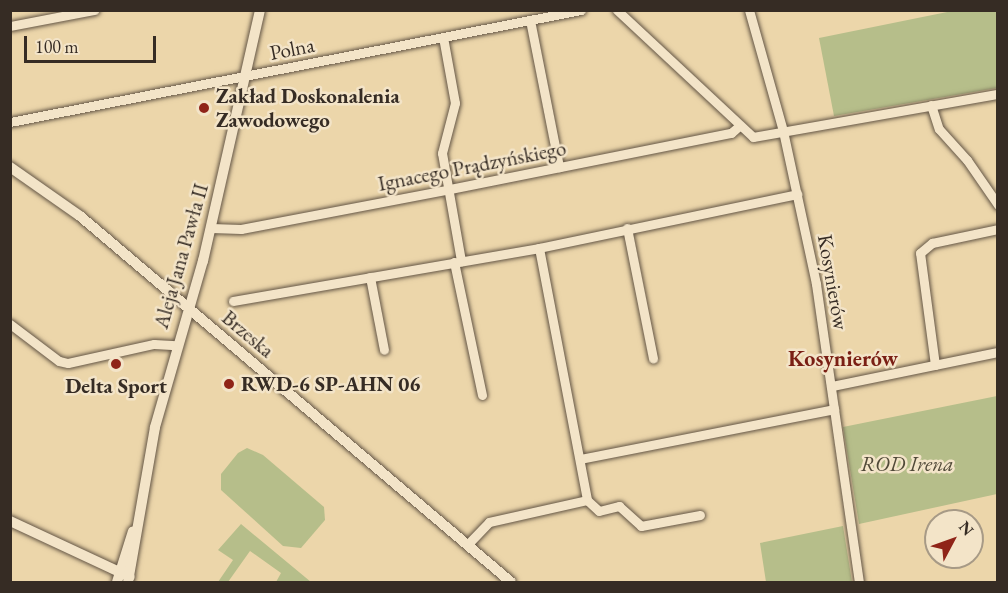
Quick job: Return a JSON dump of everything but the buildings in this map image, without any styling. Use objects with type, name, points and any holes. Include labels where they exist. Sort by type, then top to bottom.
[{"type":"street","points":[[10,26],[94,10]]},
{"type":"street","name":"Aleja Jana Pawła II","points":[[124,579],[176,345],[189,310],[211,228],[248,76],[260,10]]},
{"type":"street","name":"Polna","points":[[10,122],[581,10]]},
{"type":"street","points":[[617,10],[738,127],[753,137],[998,94]]},
{"type":"street","name":"Kosynierów","points":[[749,10],[783,131],[816,284],[859,582]]},
{"type":"street","points":[[530,21],[559,167]]},
{"type":"street","points":[[443,37],[455,103],[442,153],[450,189],[458,262],[482,395]]},
{"type":"street","points":[[931,105],[939,129],[967,160],[998,205]]},
{"type":"street","name":"Ignacego Prądzyńskiego","points":[[211,228],[241,229],[450,189],[731,133],[738,127]]},
{"type":"street","name":"Brzeska","points":[[10,167],[80,216],[511,582]]},
{"type":"street","points":[[233,301],[539,248],[797,194]]},
{"type":"street","points":[[627,228],[653,358]]},
{"type":"street","points":[[935,364],[920,253],[932,243],[998,229]]},
{"type":"street","points":[[539,248],[587,500],[599,511],[619,506],[641,526],[700,515]]},
{"type":"street","points":[[370,277],[384,350]]},
{"type":"street","points":[[10,324],[58,361],[68,363],[154,344],[176,345]]},
{"type":"street","points":[[831,386],[998,352]]},
{"type":"street","points":[[580,459],[834,410]]},
{"type":"street","points":[[467,545],[489,522],[587,500]]},
{"type":"street","points":[[10,521],[124,579]]},
{"type":"street","points":[[99,565],[111,582]]},
{"type":"green space","points":[[957,10],[997,11],[997,88],[834,116],[819,38]]},
{"type":"green space","name":"ROD Irena","points":[[997,396],[997,494],[859,524],[843,427]]},
{"type":"green space","points":[[247,448],[263,455],[324,507],[325,520],[301,548],[283,546],[221,490],[221,474],[238,453]]},
{"type":"green space","points":[[241,524],[311,582],[276,582],[281,573],[250,551],[228,582],[218,582],[233,560],[218,550]]},
{"type":"green space","points":[[843,526],[852,582],[766,582],[760,543]]},
{"type":"place","name":"Zakład Doskonalenia Zawodowego","points":[[204,108]]},
{"type":"place","name":"Delta Sport","points":[[116,364]]},
{"type":"place","name":"RWD-6 SP-AHN 06","points":[[229,384]]},
{"type":"district","name":"Kosynierów","points":[[843,359]]}]
